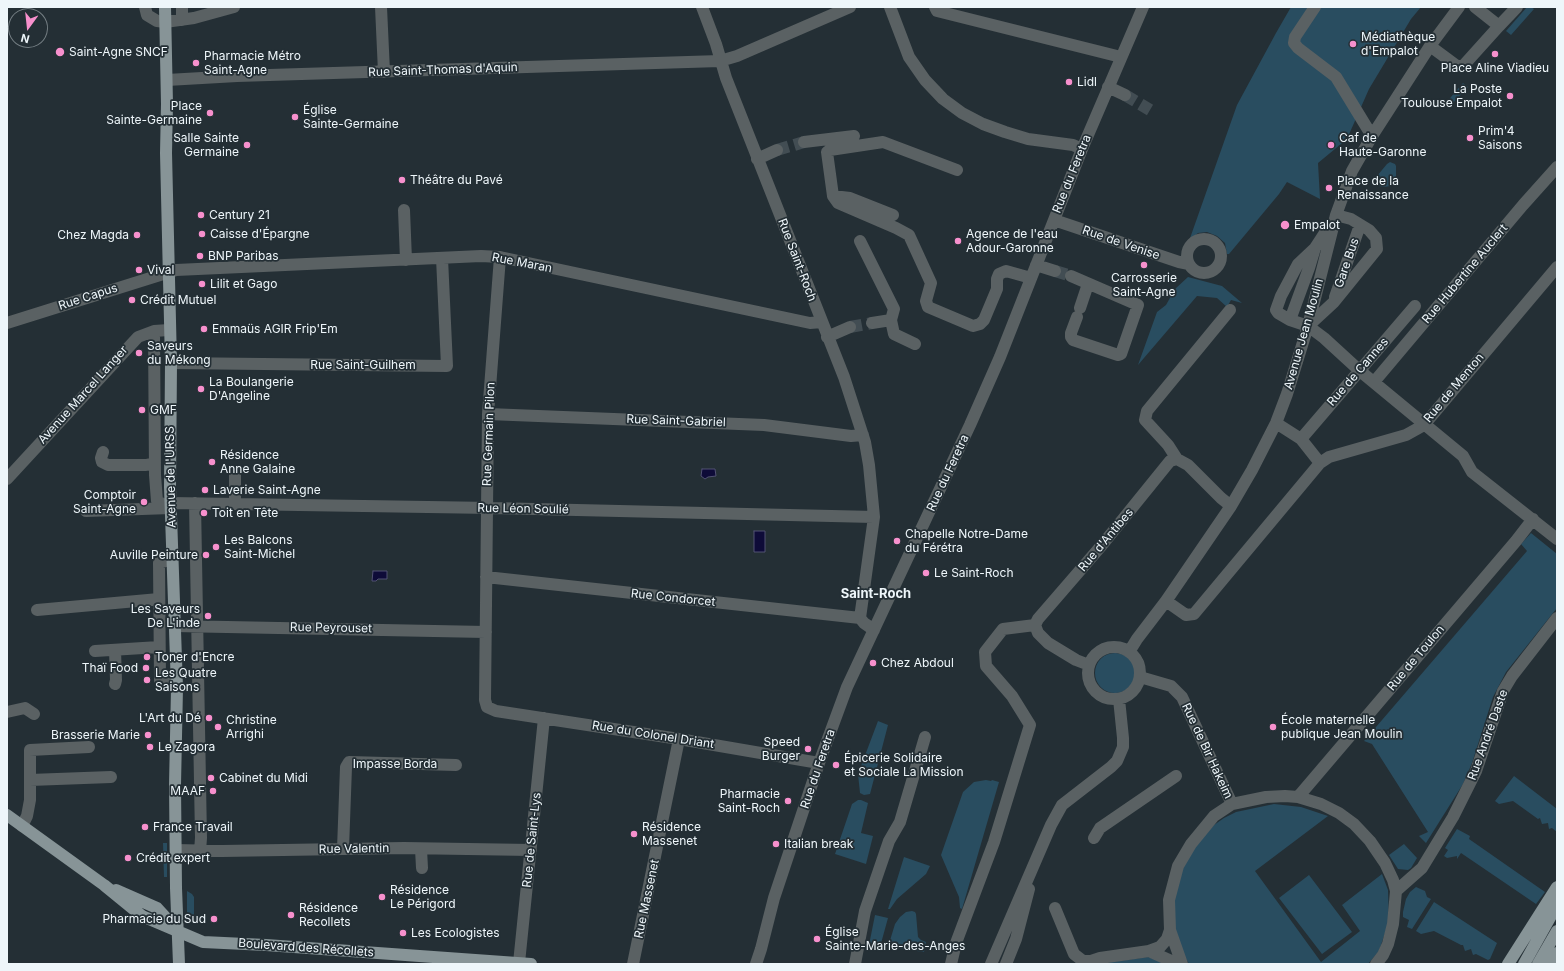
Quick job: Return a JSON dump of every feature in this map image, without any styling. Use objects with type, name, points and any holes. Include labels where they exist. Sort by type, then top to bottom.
[{"type":"main road","name":"Avenue de l'URSS","points":[[165,7],[166,160],[171,363],[171,506],[177,688],[175,785],[176,888],[179,932],[179,964]]},
{"type":"main road","points":[[7,815],[104,885],[157,908],[179,932]]},
{"type":"main road","name":"Boulevard des Récollets","points":[[104,885],[142,916],[203,942],[266,945],[531,964]]},
{"type":"main road","points":[[1508,964],[1557,887]]},
{"type":"main road","points":[[157,908],[165,907],[172,900],[176,888]]},
{"type":"main road","points":[[1524,964],[1557,905]]},
{"type":"main road","points":[[1538,964],[1557,931]]},
{"type":"main road","points":[[1552,964],[1557,952]]},
{"type":"street","points":[[145,7],[147,15],[156,21],[165,22],[205,16],[234,7]]},
{"type":"street","points":[[182,7],[182,20]]},
{"type":"street","points":[[381,7],[384,72]]},
{"type":"street","name":"Rue Saint-Roch","points":[[702,7],[720,61],[757,159],[844,377],[863,434],[869,465],[874,517],[860,618]]},
{"type":"street","name":"Rue Saint-Thomas d'Aquin","points":[[166,80],[237,76],[720,61],[737,56],[850,7]]},
{"type":"street","points":[[890,7],[909,58],[925,80],[943,98],[962,113],[983,124],[1028,139],[1073,146],[1082,149]]},
{"type":"street","points":[[935,7],[937,11],[1121,57]]},
{"type":"street","name":"Rue du Feretra","points":[[756,964],[774,898],[819,763],[847,686],[970,425],[1000,357],[1082,149],[1143,7]]},
{"type":"street","points":[[1315,7],[1295,37],[1294,43],[1298,48],[1336,77],[1372,136]]},
{"type":"street","name":"Avenue Jean Moulin","points":[[1129,652],[1231,506],[1252,470],[1276,423],[1287,394],[1308,326],[1336,215],[1352,171],[1372,136],[1430,46],[1459,7]]},
{"type":"street","points":[[1475,7],[1499,26]]},
{"type":"street","points":[[1430,46],[1457,66],[1463,66],[1517,7]]},
{"type":"street","points":[[1108,87],[1126,94]]},
{"type":"street","points":[[804,142],[854,136]]},
{"type":"street","points":[[957,170],[883,142],[830,150],[827,152],[833,196],[838,203],[909,235],[931,283],[926,301],[928,307],[973,326],[980,324],[984,320],[997,289],[997,279],[999,274],[1006,271],[1031,278]]},
{"type":"street","points":[[757,159],[777,150]]},
{"type":"street","name":"Rue Hubertine Auclert","points":[[1374,382],[1523,205],[1557,167]]},
{"type":"street","points":[[833,196],[850,198],[892,215]]},
{"type":"street","points":[[404,210],[406,260]]},
{"type":"street","points":[[1360,225],[1352,219],[1336,215],[1315,248],[1298,264],[1281,296],[1276,310],[1278,313],[1290,320],[1308,326],[1324,338],[1360,371],[1463,456],[1472,472],[1557,538]]},
{"type":"street","name":"Rue de Venise","points":[[1054,220],[1189,264]]},
{"type":"street","name":"Gare Bus","points":[[1308,326],[1334,302],[1377,249],[1376,238],[1369,230],[1360,225],[1341,276],[1334,302]]},
{"type":"street","points":[[860,241],[894,310],[891,320],[894,334],[915,344]]},
{"type":"street","points":[[1290,320],[1315,248]]},
{"type":"street","name":"Rue Maran","points":[[169,272],[190,269],[481,256],[500,257],[810,323],[822,322]]},
{"type":"street","name":"Rue Germain Pilon","points":[[487,707],[485,700],[488,414],[500,257]]},
{"type":"street","name":"Rue Saint-Guilhem","points":[[171,363],[447,366],[442,258]]},
{"type":"street","points":[[1036,266],[1055,272]]},
{"type":"street","name":"Rue de Menton","points":[[1166,601],[1186,615],[1194,614],[1320,463],[1329,457],[1406,434],[1424,425],[1557,267]]},
{"type":"street","name":"Rue Capus","points":[[7,323],[169,272]]},
{"type":"street","points":[[1071,276],[1138,305],[1122,354],[1118,356],[1073,340],[1070,337],[1088,284]]},
{"type":"street","name":"Rue de Cannes","points":[[1301,439],[1415,306]]},
{"type":"street","points":[[1230,310],[1147,411],[1145,420],[1168,445],[1177,459],[1188,466],[1231,506]]},
{"type":"street","points":[[872,323],[891,320]]},
{"type":"street","points":[[827,337],[850,328]]},
{"type":"street","name":"Avenue Marcel Langer","points":[[7,479],[138,336],[154,331],[169,330]]},
{"type":"street","points":[[154,331],[155,463],[157,501],[171,506]]},
{"type":"street","name":"Rue Saint-Gabriel","points":[[488,414],[764,425],[851,436],[863,434]]},
{"type":"street","points":[[1276,423],[1301,439],[1320,463]]},
{"type":"street","points":[[103,452],[101,458],[102,462],[108,465],[146,465],[155,463]]},
{"type":"street","name":"Rue d'Antibes","points":[[1035,626],[1038,619],[1102,545],[1170,461],[1177,459]]},
{"type":"street","points":[[235,474],[235,503]]},
{"type":"street","points":[[195,503],[202,838],[200,851]]},
{"type":"street","name":"Rue Léon Soulié","points":[[86,511],[171,506],[195,503],[235,503],[874,517]]},
{"type":"street","name":"Rue de Toulon","points":[[1298,796],[1521,535],[1533,519]]},
{"type":"street","points":[[172,559],[159,563],[160,680],[177,688]]},
{"type":"street","name":"Rue Condorcet","points":[[486,577],[860,618]]},
{"type":"street","points":[[37,610],[159,599]]},
{"type":"street","points":[[860,618],[874,630]]},
{"type":"street","name":"Rue André Daste","points":[[1396,892],[1422,868],[1453,817],[1476,771],[1503,691],[1512,676],[1557,618]]},
{"type":"street","name":"Rue Peyrouset","points":[[175,626],[197,625],[486,632]]},
{"type":"street","points":[[951,964],[956,943],[994,842],[1030,725],[1012,696],[986,666],[985,652],[1003,628],[1035,626],[1038,633],[1048,643],[1076,660],[1090,665]]},
{"type":"street","points":[[95,651],[159,647]]},
{"type":"street","points":[[1109,648],[1123,649],[1129,652],[1138,663],[1140,678],[1135,689],[1125,697],[1119,699],[1103,697],[1097,693],[1089,680],[1090,665],[1097,654],[1109,648]]},
{"type":"street","points":[[115,650],[115,684]]},
{"type":"street","name":"Rue de Bir Hakeim","points":[[1140,678],[1171,686],[1182,697],[1232,804]]},
{"type":"street","points":[[991,964],[1050,825],[1062,805],[1117,761],[1123,747],[1119,699]]},
{"type":"street","name":"Rue du Colonel Driant","points":[[487,707],[496,711],[679,739],[819,763]]},
{"type":"street","points":[[7,712],[25,708],[34,714]]},
{"type":"street","name":"Rue de Saint-Lys","points":[[519,963],[544,718]]},
{"type":"street","points":[[855,964],[865,912],[889,841],[900,822],[925,738]]},
{"type":"street","name":"Rue Massenet","points":[[633,964],[679,739]]},
{"type":"street","points":[[22,826],[27,816],[30,800],[30,750],[89,747]]},
{"type":"street","name":"Impasse Borda","points":[[343,849],[346,767],[349,762],[456,765]]},
{"type":"street","points":[[1094,838],[1100,828],[1176,776]]},
{"type":"street","points":[[30,780],[111,777]]},
{"type":"street","points":[[1182,964],[1170,930],[1169,900],[1178,866],[1191,844],[1214,816],[1232,804],[1266,797],[1298,796],[1330,808],[1354,824],[1370,841],[1385,863],[1393,880],[1396,892],[1393,924],[1388,944],[1383,955],[1376,964]]},
{"type":"street","points":[[421,849],[422,868]]},
{"type":"street","name":"Rue Valentin","points":[[176,850],[531,850]]},
{"type":"street","points":[[1006,964],[1016,939],[1038,853]]},
{"type":"street","points":[[1055,908],[1074,954],[1083,961],[1149,951],[1160,947],[1167,940],[1170,930]]},
{"type":"street","points":[[1149,951],[1178,964]]},
{"type":"shaded area","points":[[1291,7],[1421,7],[1411,19],[1369,89],[1347,139],[1318,163],[1320,199],[1287,182],[1279,194],[1229,254],[1227,254],[1225,243],[1217,236],[1207,232],[1198,233],[1189,241],[1237,105]]},
{"type":"shaded area","points":[[1527,7],[1534,9],[1511,35],[1506,31]]},
{"type":"shaded area","points":[[1463,83],[1468,87],[1449,107],[1445,104]]},
{"type":"shaded area","points":[[1390,162],[1396,166],[1395,183],[1391,186],[1383,187],[1376,185],[1375,180],[1377,176]]},
{"type":"shaded area","points":[[1188,277],[1222,286],[1242,303],[1231,300],[1227,307],[1217,298],[1197,296],[1138,365],[1157,312],[1166,305],[1175,289]]},
{"type":"shaded area","points":[[702,469],[715,469],[716,476],[705,479],[701,476]]},
{"type":"shaded area","points":[[754,531],[765,531],[765,552],[754,552]]},
{"type":"shaded area","points":[[1531,533],[1557,554],[1557,608],[1506,672],[1493,697],[1472,763],[1463,784],[1426,843],[1419,836],[1428,832],[1372,744],[1364,741],[1527,551],[1521,544]]},
{"type":"shaded area","points":[[373,571],[387,571],[387,579],[372,581]]},
{"type":"shaded area","points":[[1115,653],[1129,659],[1135,673],[1129,687],[1115,693],[1101,687],[1095,673],[1101,659]]},
{"type":"shaded area","points":[[878,721],[888,725],[870,794],[864,795],[860,793],[858,774]]},
{"type":"shaded area","points":[[1514,776],[1557,809],[1557,832],[1552,828],[1549,829],[1548,823],[1542,824],[1540,818],[1538,819],[1513,801],[1499,804],[1495,801]]},
{"type":"shaded area","points":[[986,780],[999,782],[962,909],[960,908],[959,897],[941,855],[963,792],[974,782]]},
{"type":"shaded area","points":[[858,800],[868,803],[861,833],[873,836],[866,864],[835,854],[852,804]]},
{"type":"shaded area","points":[[1274,804],[1301,807],[1328,816],[1255,871],[1321,962],[1360,931],[1342,905],[1382,874],[1388,890],[1389,921],[1379,951],[1368,964],[1189,964],[1180,948],[1173,925],[1173,899],[1183,868],[1197,843],[1214,825],[1236,812]]},
{"type":"shaded area","points":[[1457,829],[1470,836],[1469,839],[1545,892],[1536,904],[1461,853],[1457,859],[1457,856],[1447,858],[1444,856],[1448,850],[1445,848]]},
{"type":"shaded area","points":[[163,843],[167,843],[167,877],[164,877]]},
{"type":"shaded area","points":[[1404,844],[1417,858],[1408,870],[1398,869],[1389,855]]},
{"type":"shaded area","points":[[904,857],[930,866],[926,874],[897,899],[890,909],[888,909]]},
{"type":"shaded area","points":[[1309,875],[1352,932],[1322,954],[1279,898]]},
{"type":"shaded area","points":[[1416,887],[1425,891],[1427,897],[1431,899],[1412,929],[1407,927],[1409,920],[1403,917],[1403,912],[1406,899],[1410,892]]},
{"type":"shaded area","points":[[187,891],[194,897],[194,918],[190,918],[187,912]]},
{"type":"shaded area","points":[[1434,902],[1497,943],[1490,959],[1488,960],[1476,954],[1473,955],[1471,949],[1465,951],[1463,945],[1434,931],[1421,934],[1416,931]]},
{"type":"shaded area","points":[[912,911],[916,914],[918,937],[926,942],[924,952],[888,947],[895,924],[906,912]]},
{"type":"shaded area","points":[[875,915],[888,918],[880,947],[869,945]]},
{"type":"shaded area","points":[[1148,957],[1170,964],[1096,964]]},
{"type":"tunnel","points":[[1125,95],[1150,110]]},
{"type":"tunnel","points":[[777,150],[804,142]]},
{"type":"tunnel","points":[[1055,271],[1071,276]]},
{"type":"tunnel","points":[[850,327],[872,323]]},
{"type":"place","name":"Médiathèque d'Empalot","points":[[1353,44]]},
{"type":"place","name":"Saint-Agne SNCF","points":[[60,52]]},
{"type":"place","name":"Place Aline Viadieu","points":[[1495,54]]},
{"type":"place","name":"Pharmacie Métro Saint-Agne","points":[[196,63]]},
{"type":"place","name":"Lidl","points":[[1069,82]]},
{"type":"place","name":"La Poste Toulouse Empalot","points":[[1510,96]]},
{"type":"place","name":"Place Sainte-Germaine","points":[[210,113]]},
{"type":"place","name":"Église Sainte-Germaine","points":[[295,117]]},
{"type":"place","name":"Prim'4 Saisons","points":[[1470,138]]},
{"type":"place","name":"Salle Sainte Germaine","points":[[247,145]]},
{"type":"place","name":"Caf de Haute-Garonne","points":[[1331,145]]},
{"type":"place","name":"Théâtre du Pavé","points":[[402,180]]},
{"type":"place","name":"Place de la Renaissance","points":[[1329,188]]},
{"type":"place","name":"Century 21","points":[[201,215]]},
{"type":"place","name":"Empalot","points":[[1285,225]]},
{"type":"place","name":"Caisse d'Épargne","points":[[202,234]]},
{"type":"place","name":"Chez Magda","points":[[137,235]]},
{"type":"place","name":"Agence de l'eau Adour-Garonne","points":[[958,241]]},
{"type":"place","name":"BNP Paribas","points":[[200,256]]},
{"type":"place","name":"Carrosserie Saint-Agne","points":[[1144,265]]},
{"type":"place","name":"Vival","points":[[139,270]]},
{"type":"place","name":"Lilit et Gago","points":[[202,284]]},
{"type":"place","name":"Crédit Mutuel","points":[[132,300]]},
{"type":"place","name":"Emmaüs AGIR Frip'Em","points":[[204,329]]},
{"type":"place","name":"Saveurs du Mékong","points":[[139,353]]},
{"type":"place","name":"La Boulangerie D'Angeline","points":[[201,389]]},
{"type":"place","name":"GMF","points":[[142,410]]},
{"type":"place","name":"Résidence Anne Galaine","points":[[212,462]]},
{"type":"place","name":"Laverie Saint-Agne","points":[[205,490]]},
{"type":"place","name":"Comptoir Saint-Agne","points":[[144,502]]},
{"type":"place","name":"Toit en Tête","points":[[204,513]]},
{"type":"place","name":"Chapelle Notre-Dame du Férétra","points":[[897,541]]},
{"type":"place","name":"Les Balcons Saint-Michel","points":[[216,547]]},
{"type":"place","name":"Auville Peinture","points":[[206,555]]},
{"type":"place","name":"Le Saint-Roch","points":[[926,573]]},
{"type":"place","name":"Les Saveurs De L'inde","points":[[208,616]]},
{"type":"place","name":"Toner d'Encre","points":[[147,657]]},
{"type":"place","name":"Chez Abdoul","points":[[873,663]]},
{"type":"place","name":"Thaï Food","points":[[146,668]]},
{"type":"place","name":"Les Quatre Saisons","points":[[147,680]]},
{"type":"place","name":"L'Art du Dé","points":[[209,718]]},
{"type":"place","name":"Christine Arrighi","points":[[218,727]]},
{"type":"place","name":"École maternelle publique Jean Moulin","points":[[1273,727]]},
{"type":"place","name":"Brasserie Marie","points":[[148,735]]},
{"type":"place","name":"Le Zagora","points":[[150,747]]},
{"type":"place","name":"Speed Burger","points":[[808,749]]},
{"type":"place","name":"Épicerie Solidaire et Sociale La Mission","points":[[836,765]]},
{"type":"place","name":"Cabinet du Midi","points":[[211,778]]},
{"type":"place","name":"MAAF","points":[[213,791]]},
{"type":"place","name":"Pharmacie Saint-Roch","points":[[788,801]]},
{"type":"place","name":"France Travail","points":[[145,827]]},
{"type":"place","name":"Résidence Massenet","points":[[634,834]]},
{"type":"place","name":"Italian break","points":[[776,844]]},
{"type":"place","name":"Crédit expert","points":[[128,858]]},
{"type":"place","name":"Résidence Le Périgord","points":[[382,897]]},
{"type":"place","name":"Résidence Recollets","points":[[291,915]]},
{"type":"place","name":"Pharmacie du Sud","points":[[214,919]]},
{"type":"place","name":"Les Ecologistes","points":[[403,933]]},
{"type":"place","name":"Église Sainte-Marie-des-Anges","points":[[817,939]]},
{"type":"district","name":"Saint-Roch","points":[[876,594]]}]
